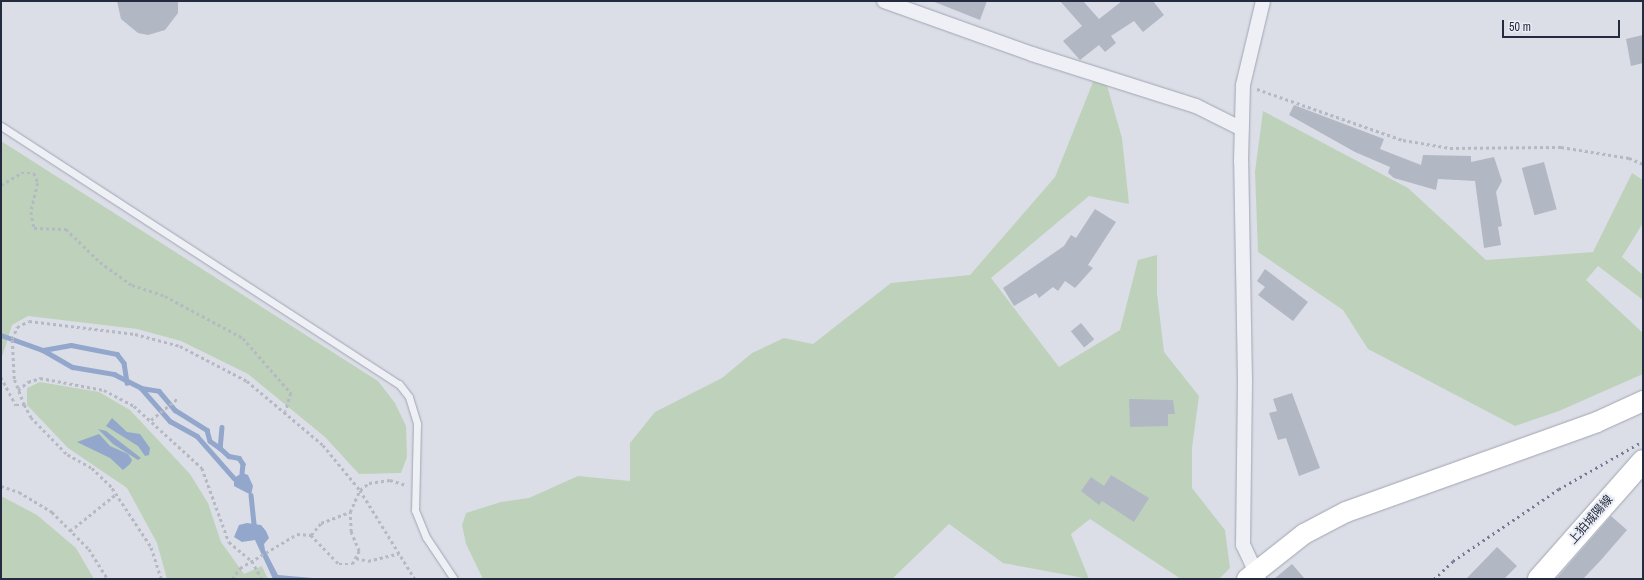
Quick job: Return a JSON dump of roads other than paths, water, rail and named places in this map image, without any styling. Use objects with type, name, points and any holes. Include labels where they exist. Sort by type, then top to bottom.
[{"type":"main road","name":"上狛城陽線","points":[[1539,579],[1643,460]]},
{"type":"street","points":[[884,1],[1032,54],[1196,106],[1242,129]]},
{"type":"street","points":[[1263,1],[1243,85],[1242,129],[1243,545],[1254,577],[1304,534],[1346,512],[1597,422],[1643,401]]},
{"type":"lane","points":[[1,126],[399,384],[409,397],[417,424],[415,510],[426,537],[454,579]]},
{"type":"water","points":[[112,418],[127,432],[140,434],[150,448],[149,455],[145,456],[138,446],[106,426]]},
{"type":"water","points":[[98,429],[106,431],[141,458],[138,460],[113,444]]},
{"type":"water","points":[[99,434],[110,446],[128,454],[132,460],[123,470],[110,458],[77,442]]},
{"type":"water","points":[[242,473],[248,475],[253,486],[251,495],[234,486],[234,478]]},
{"type":"water","points":[[247,523],[261,525],[266,531],[269,538],[264,544],[265,550],[278,575],[324,579],[273,579],[255,540],[242,542],[234,537],[239,525]]},
{"type":"waterway","points":[[1,335],[43,350],[73,367],[114,374],[141,388],[170,421],[197,436],[234,478]]},
{"type":"waterway","points":[[43,350],[71,345],[117,354],[124,363],[127,383]]},
{"type":"waterway","points":[[141,388],[159,391],[175,410],[207,430],[210,441],[220,448]]},
{"type":"waterway","points":[[222,427],[220,448],[229,456],[239,458],[243,464],[242,473]]},
{"type":"waterway","points":[[251,495],[254,524]]},
{"type":"railway","points":[[1434,579],[1453,561],[1559,489],[1643,441]]}]
